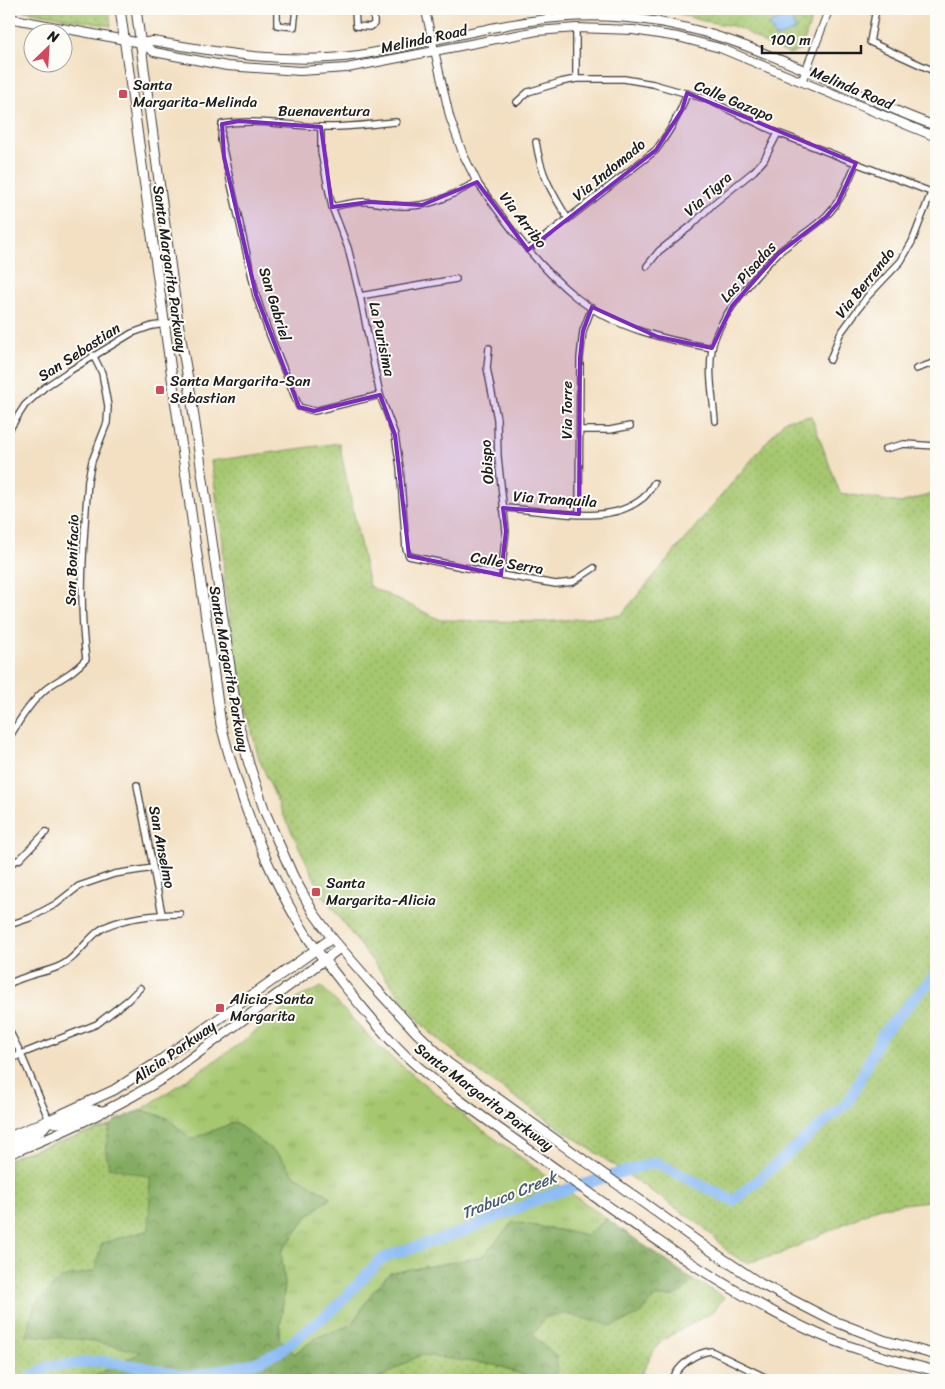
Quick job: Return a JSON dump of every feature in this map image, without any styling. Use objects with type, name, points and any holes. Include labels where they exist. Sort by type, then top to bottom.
[{"type":"main road","name":"Santa Margarita Parkway","points":[[120,9],[221,726],[232,769],[262,850],[277,884],[316,948],[365,1011],[405,1055],[485,1118],[693,1264],[752,1301],[809,1330],[878,1356],[936,1371]]},
{"type":"main road","name":"Santa Margarita Parkway","points":[[136,9],[178,322],[204,483],[238,722],[249,764],[265,812],[293,876],[313,912],[340,948],[416,1032],[448,1063],[497,1099],[704,1246],[761,1284],[831,1320],[883,1340],[936,1355]]},
{"type":"main road","name":"Melinda Road","points":[[9,18],[141,43],[153,41],[250,56],[300,60],[358,55],[542,19],[586,16],[664,22],[712,34],[744,45],[936,126]]},
{"type":"main road","name":"Melinda Road","points":[[141,43],[154,52],[227,66],[300,71],[347,68],[537,31],[576,28],[633,30],[678,37],[726,50],[936,137]]},
{"type":"main road","name":"Alicia Parkway","points":[[9,1137],[114,1090],[158,1062],[332,938]]},
{"type":"main road","name":"Alicia Parkway","points":[[9,1154],[56,1135],[122,1104],[167,1076],[340,948]]},
{"type":"main road","points":[[9,1146],[40,1133],[45,1129],[49,1120],[60,1124],[89,1110],[106,1111]]},
{"type":"street","points":[[278,9],[277,25],[294,27],[296,9]]},
{"type":"street","points":[[355,9],[356,26],[370,27],[374,24],[374,9]]},
{"type":"street","name":"Via Arribo","points":[[425,9],[450,118],[463,154],[478,182],[502,218],[528,250],[551,274],[578,298],[592,307],[633,328],[658,337],[712,348]]},
{"type":"street","points":[[802,82],[829,9]]},
{"type":"street","points":[[876,9],[870,42],[935,72],[936,63]]},
{"type":"street","points":[[576,28],[576,79]]},
{"type":"street","name":"Calle Gazapo","points":[[516,102],[528,92],[576,79],[624,79],[653,84],[687,93],[721,106],[778,133],[934,194]]},
{"type":"street","name":"Via Indomado","points":[[528,250],[656,150],[682,110],[687,93]]},
{"type":"street","name":"Buenaventura","points":[[222,124],[239,121],[321,127],[396,122]]},
{"type":"street","name":"San Gabriel","points":[[222,124],[221,140],[224,157],[256,295],[267,328],[299,407],[314,411],[380,395]]},
{"type":"street","name":"La Purisima","points":[[321,127],[321,152],[332,207],[348,248],[360,296],[380,395],[395,435],[400,467],[406,549],[411,557]]},
{"type":"street","name":"Via Tigra","points":[[648,266],[658,251],[691,226],[713,204],[754,171],[767,155],[778,133]]},
{"type":"street","points":[[536,142],[538,160],[547,185],[568,219]]},
{"type":"street","name":"Las Pisadas","points":[[715,421],[711,360],[712,348],[723,320],[732,306],[778,254],[826,217],[838,203],[856,164]]},
{"type":"street","points":[[332,207],[351,202],[407,206],[422,205],[435,202],[478,182]]},
{"type":"street","name":"Via Berrendo","points":[[830,360],[840,334],[867,297],[901,261],[934,194]]},
{"type":"street","points":[[360,296],[456,279]]},
{"type":"street","name":"Via Torre","points":[[579,514],[580,358],[583,330],[592,307]]},
{"type":"street","name":"San Sebastian","points":[[9,430],[25,406],[45,387],[93,356],[132,333],[178,322]]},
{"type":"street","name":"Obispo","points":[[489,348],[487,368],[497,419],[498,457],[506,531],[502,575]]},
{"type":"street","name":"San Bonifacio","points":[[9,738],[34,702],[50,686],[74,672],[86,660],[82,632],[82,604],[88,480],[92,461],[107,423],[108,406],[102,373],[93,356]]},
{"type":"street","points":[[916,369],[936,362]]},
{"type":"street","points":[[580,430],[610,430],[630,426]]},
{"type":"street","points":[[885,449],[904,444],[936,446]]},
{"type":"street","name":"Via Tranquila","points":[[503,508],[579,514],[620,512],[644,497],[654,483]]},
{"type":"street","name":"Calle Serra","points":[[411,557],[556,584],[572,582],[594,568]]},
{"type":"street","name":"San Anselmo","points":[[137,785],[162,914]]},
{"type":"street","points":[[9,864],[20,859],[46,832]]},
{"type":"street","points":[[9,925],[30,918],[56,904],[79,886],[114,874],[153,868]]},
{"type":"street","points":[[9,984],[21,977],[61,966],[101,929],[129,919],[162,914],[180,914]]},
{"type":"street","points":[[9,1061],[21,1054],[97,1024],[140,988]]},
{"type":"street","points":[[9,1030],[49,1120]]},
{"type":"street","points":[[672,1380],[679,1368],[692,1358],[706,1352],[716,1353],[772,1380]]},
{"type":"street","points":[[754,1380],[758,1374]]},
{"type":"highlighted area","points":[[687,93],[856,163],[838,203],[826,217],[778,254],[732,306],[712,348],[658,337],[592,307],[583,331],[580,358],[579,514],[503,508],[506,531],[501,575],[409,556],[395,435],[380,395],[314,411],[299,407],[256,295],[224,157],[222,124],[239,121],[321,127],[332,207],[369,202],[422,205],[477,182],[528,250],[656,150],[682,110]]},
{"type":"green space","points":[[15,9],[109,9],[111,26]]},
{"type":"green space","points":[[664,9],[815,9],[801,50],[790,54],[765,44],[745,31],[733,26],[699,20]]},
{"type":"green space","points":[[811,416],[840,493],[900,503],[936,493],[936,1200],[880,1207],[780,1254],[746,1263],[728,1252],[702,1226],[480,1073],[426,1029],[323,896],[283,814],[259,759],[239,680],[224,583],[223,542],[211,461],[339,443],[369,586],[441,620],[543,622],[621,615],[785,420]]},
{"type":"green space","points":[[322,987],[382,1050],[470,1121],[607,1219],[586,1235],[513,1222],[482,1257],[390,1273],[372,1293],[351,1326],[318,1337],[294,1354],[279,1338],[285,1283],[281,1252],[308,1216],[330,1197],[293,1174],[281,1157],[191,1139],[167,1118],[141,1110],[234,1048],[298,998]]},
{"type":"green space","points":[[141,1110],[167,1118],[191,1139],[235,1122],[281,1157],[293,1174],[331,1197],[308,1216],[281,1252],[285,1283],[279,1338],[294,1354],[318,1337],[351,1325],[372,1293],[390,1273],[482,1257],[513,1222],[586,1235],[607,1219],[693,1280],[673,1296],[656,1296],[641,1314],[613,1327],[566,1314],[533,1336],[556,1356],[558,1372],[538,1380],[495,1365],[420,1355],[377,1380],[354,1380],[346,1377],[343,1380],[87,1380],[140,1352],[26,1336],[35,1304],[61,1278],[94,1271],[102,1243],[149,1230],[109,1167],[105,1150],[110,1126],[115,1121]]},
{"type":"green space","points":[[110,1126],[105,1150],[109,1167],[150,1177],[149,1230],[102,1243],[94,1271],[61,1278],[35,1304],[26,1335],[86,1340],[141,1352],[87,1380],[9,1380],[9,1159]]},
{"type":"green space","points":[[693,1280],[724,1297],[714,1311],[661,1341],[650,1357],[639,1380],[538,1380],[558,1372],[556,1356],[533,1336],[545,1317],[566,1314],[613,1326],[641,1314],[656,1296],[673,1296]]},
{"type":"green space","points":[[420,1355],[495,1365],[538,1380],[377,1380]]},
{"type":"water","points":[[790,15],[796,30],[775,38],[769,24]]},
{"type":"waterway","name":"Trabuco Creek","points":[[26,1380],[49,1366],[101,1361],[189,1377],[254,1363],[279,1352],[335,1308],[380,1260],[462,1232],[549,1195],[655,1162],[733,1201],[849,1101],[882,1034],[936,974]]},
{"type":"place","name":"Santa Margarita-Melinda","points":[[123,94]]},
{"type":"place","name":"Santa Margarita-San Sebastian","points":[[160,390]]},
{"type":"place","name":"Santa Margarita-Alicia","points":[[316,892]]},
{"type":"place","name":"Alicia-Santa Margarita","points":[[220,1008]]}]
